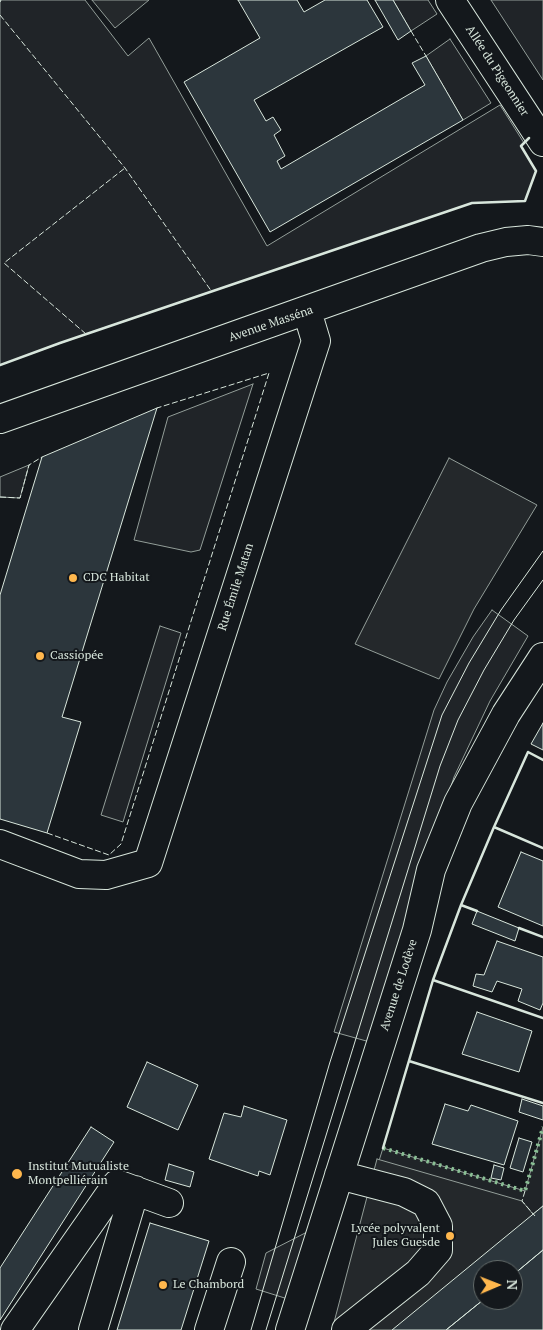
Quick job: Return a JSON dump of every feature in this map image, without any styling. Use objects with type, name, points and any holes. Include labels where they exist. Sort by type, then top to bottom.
[{"type":"street","name":"Allée du Pigeonnier","points":[[450,0],[543,142]]},
{"type":"street","name":"Avenue Masséna","points":[[0,420],[481,248],[506,242],[528,240],[543,242]]},
{"type":"street","name":"Rue Émile Matan","points":[[0,844],[79,874],[106,875],[148,863],[316,341],[307,311]]},
{"type":"street","name":"Avenue de Lodève","points":[[290,1330],[417,930],[431,870],[458,803],[506,714],[543,657]]},
{"type":"street","points":[[339,1174],[404,1192],[419,1199],[426,1203],[438,1226],[438,1250],[418,1273],[346,1330]]},
{"type":"street","points":[[15,1330],[117,1184],[168,1203]]},
{"type":"street","points":[[93,1330],[134,1190]]},
{"type":"street","points":[[209,1330],[231,1262]]},
{"type":"shaded area","points":[[0,0],[85,0],[128,56],[149,38],[267,246],[500,105],[524,143],[521,146],[536,171],[525,201],[472,203],[0,365]]},
{"type":"shaded area","points":[[92,0],[149,0],[115,28]]},
{"type":"shaded area","points":[[393,0],[428,0],[437,14],[411,31]]},
{"type":"shaded area","points":[[491,0],[543,0],[543,80]]},
{"type":"shaded area","points":[[450,39],[491,103],[463,120],[426,56]]},
{"type":"shaded area","points":[[253,384],[200,550],[191,552],[134,540],[168,417]]},
{"type":"shaded area","points":[[449,458],[537,505],[474,609],[439,679],[355,644]]},
{"type":"shaded area","points":[[29,465],[20,498],[0,497],[0,477]]},
{"type":"shaded area","points":[[492,610],[528,636],[490,701],[454,777],[370,1042],[334,1032],[434,710],[447,682],[473,637]]},
{"type":"shaded area","points":[[160,626],[181,633],[123,822],[101,815]]},
{"type":"shaded area","points":[[543,1127],[543,1206],[522,1223],[378,1164],[383,1148],[525,1191]]},
{"type":"shaded area","name":"Lycée polyvalent Jules Guesde","points":[[377,1159],[522,1201],[543,1226],[520,1260],[473,1260],[473,1286],[446,1330],[332,1330]]},
{"type":"shaded area","points":[[313,1229],[291,1300],[256,1289],[266,1253]]},
{"type":"building","points":[[238,0],[297,0],[304,12],[325,0],[367,0],[383,27],[254,100],[266,121],[273,117],[281,130],[274,135],[285,156],[277,161],[281,169],[425,85],[412,63],[426,56],[463,120],[270,232],[184,82],[260,38]]},
{"type":"building","points":[[375,0],[393,0],[411,31],[398,40]]},
{"type":"building","name":"Cassiopée","points":[[157,408],[62,717],[81,722],[47,833],[0,819],[0,595],[42,457]]},
{"type":"building","points":[[543,723],[543,750],[531,744]]},
{"type":"building","points":[[521,852],[543,861],[543,926],[498,907]]},
{"type":"building","points":[[477,911],[519,928],[515,941],[472,924]]},
{"type":"building","points":[[497,941],[543,957],[543,1003],[540,1010],[518,1001],[522,989],[497,981],[492,992],[473,986],[476,974],[484,975]]},
{"type":"building","points":[[477,1012],[532,1031],[519,1072],[462,1054]]},
{"type":"building","points":[[147,1062],[198,1085],[178,1130],[127,1107]]},
{"type":"building","points":[[522,1099],[543,1106],[543,1120],[519,1112]]},
{"type":"building","points":[[445,1104],[468,1111],[471,1105],[518,1121],[504,1165],[432,1144]]},
{"type":"building","points":[[244,1106],[287,1120],[270,1175],[259,1171],[258,1176],[209,1159],[224,1113],[241,1117]]},
{"type":"building","points":[[91,1127],[114,1142],[0,1320],[0,1268]]},
{"type":"building","points":[[519,1138],[532,1142],[523,1172],[510,1168]]},
{"type":"building","points":[[169,1164],[194,1172],[190,1187],[165,1180]]},
{"type":"building","points":[[494,1165],[504,1168],[501,1180],[491,1178]]},
{"type":"building","points":[[543,1206],[543,1250],[523,1267],[523,1260],[477,1260]]},
{"type":"building","name":"Le Chambord","points":[[150,1223],[209,1241],[181,1330],[117,1330]]},
{"type":"building","points":[[543,1250],[543,1330],[446,1330],[473,1308],[473,1310],[523,1310],[523,1267]]},
{"type":"building","points":[[473,1263],[473,1308],[446,1330],[392,1330]]},
{"type":"tram line","points":[[251,1330],[330,1062],[442,715],[469,663],[501,610],[543,551]]},
{"type":"tram line","points":[[266,1330],[440,766],[458,720],[484,670],[514,620],[543,580]]},
{"type":"hedge","points":[[383,1148],[525,1191],[543,1127]]},
{"type":"fence","points":[[0,15],[125,168],[212,292]]},
{"type":"fence","points":[[411,31],[426,56]]},
{"type":"fence","points":[[86,334],[4,263],[125,168]]},
{"type":"fence","points":[[47,833],[109,855],[121,844],[269,373],[157,408]]},
{"type":"fence","points":[[0,497],[20,498],[29,465],[42,457]]},
{"type":"fence","points":[[525,1191],[522,1201],[535,1216]]},
{"type":"wall","points":[[0,365],[472,203],[525,201],[536,171],[521,146],[529,138]]},
{"type":"wall","points":[[494,827],[528,752],[543,760]]},
{"type":"wall","points":[[461,905],[494,827],[543,848]]},
{"type":"wall","points":[[433,980],[461,905],[477,911]]},
{"type":"wall","points":[[519,928],[543,937]]},
{"type":"wall","points":[[383,1148],[433,980],[543,1018]]},
{"type":"wall","points":[[409,1061],[543,1103]]},
{"type":"place","name":"CDC Habitat","points":[[73,578]]},
{"type":"place","name":"Cassiopée","points":[[40,656]]},
{"type":"place","name":"Institut Mutualiste Montpelliérain","points":[[17,1174]]},
{"type":"place","name":"Lycée polyvalent Jules Guesde","points":[[450,1236]]},
{"type":"place","name":"Le Chambord","points":[[163,1285]]}]
